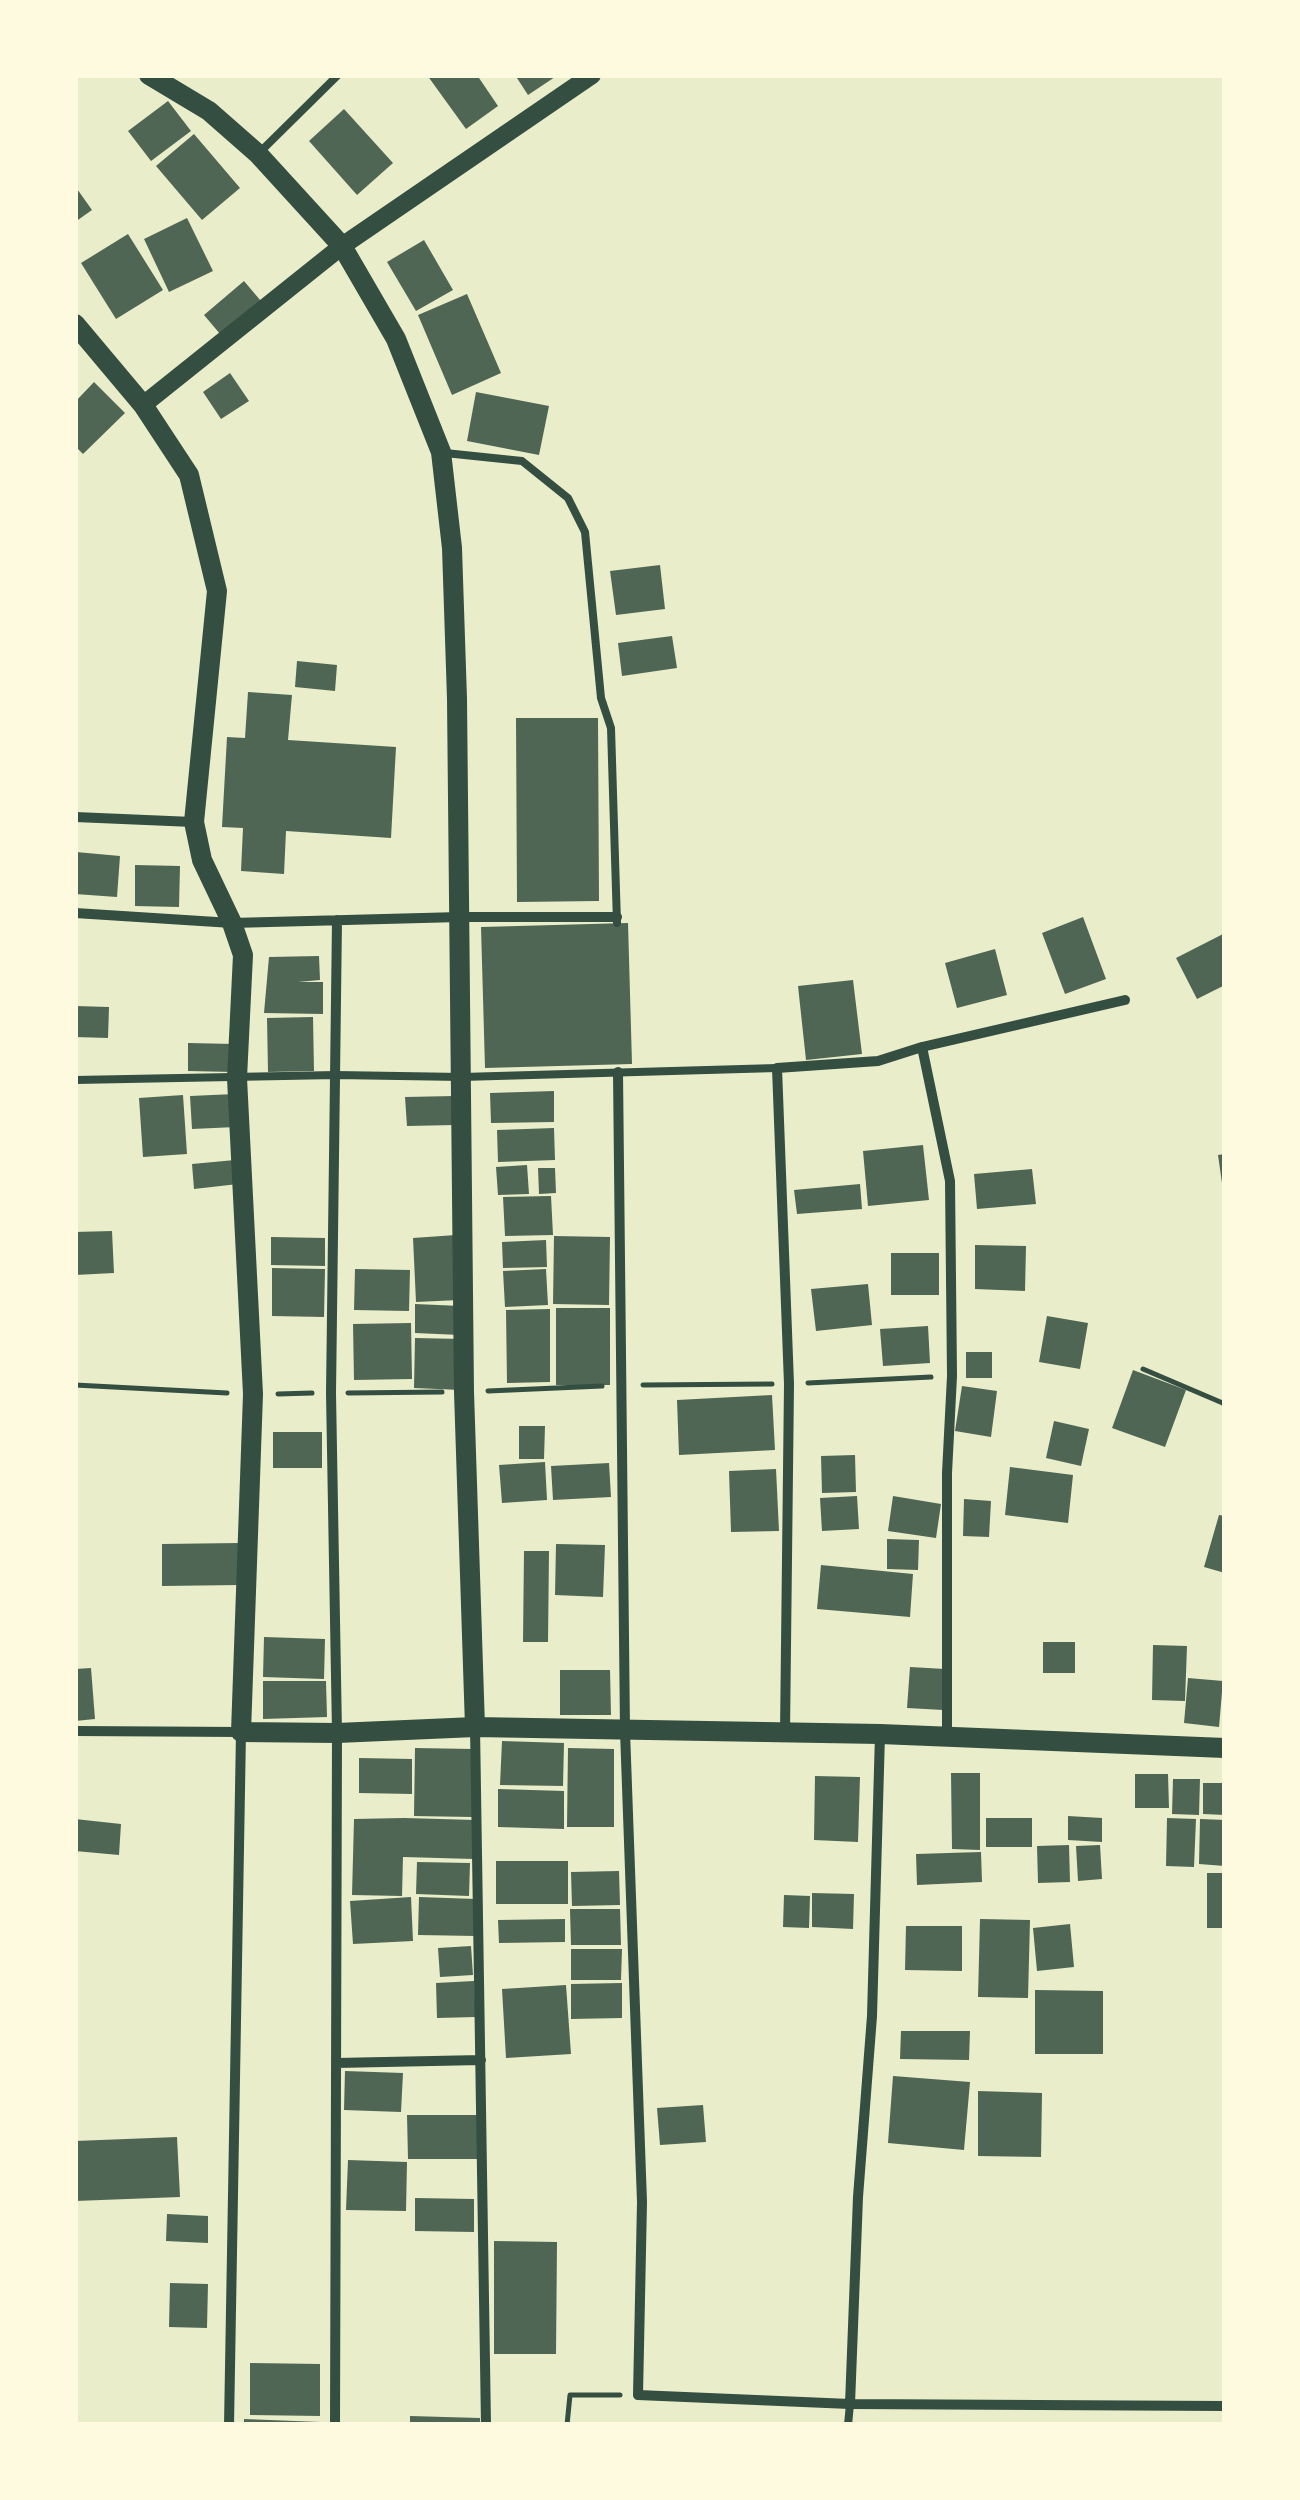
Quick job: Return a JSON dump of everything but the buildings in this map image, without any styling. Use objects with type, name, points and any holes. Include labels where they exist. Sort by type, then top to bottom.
[{"type":"main road","points":[[149,75],[209,112],[258,154],[342,246],[396,339],[441,452],[452,548],[464,1392],[475,1727]]},
{"type":"main road","points":[[75,324],[144,406],[190,475],[217,591],[194,822],[202,860],[243,954],[237,1078],[253,1394],[241,1732],[337,1733],[475,1727],[880,1734],[1225,1748]]},
{"type":"street","points":[[144,406],[342,246],[592,75]]},
{"type":"street","points":[[75,817],[194,822]]},
{"type":"street","points":[[75,913],[232,923],[460,916],[617,920]]},
{"type":"street","points":[[335,2425],[337,1733],[331,1393],[337,920]]},
{"type":"street","points":[[785,1734],[789,1384],[777,1068],[878,1061],[922,1047],[1125,1000]]},
{"type":"street","points":[[922,1047],[950,1180],[952,1376],[947,1474],[947,1736]]},
{"type":"street","points":[[618,1068],[625,1731],[642,2202],[638,2394],[850,2404],[1225,2406]]},
{"type":"street","points":[[475,1727],[486,2425]]},
{"type":"street","points":[[75,1731],[241,1732],[229,2425]]},
{"type":"street","points":[[850,2404],[858,2197],[872,2016],[880,1734]]},
{"type":"street","points":[[336,2063],[480,2060]]},
{"type":"lane","points":[[258,154],[338,75]]},
{"type":"lane","points":[[441,452],[522,461],[568,498],[586,532],[601,698],[611,728],[617,920]]},
{"type":"lane","points":[[75,1080],[462,1077],[618,1068],[777,1068]]},
{"type":"lane","points":[[848,2425],[850,2404]]},
{"type":"path","points":[[1142,1368],[1225,1404]]},
{"type":"path","points":[[75,1385],[253,1394],[464,1392],[952,1376]]},
{"type":"path","points":[[566,2425],[570,2394],[638,2394]]}]
